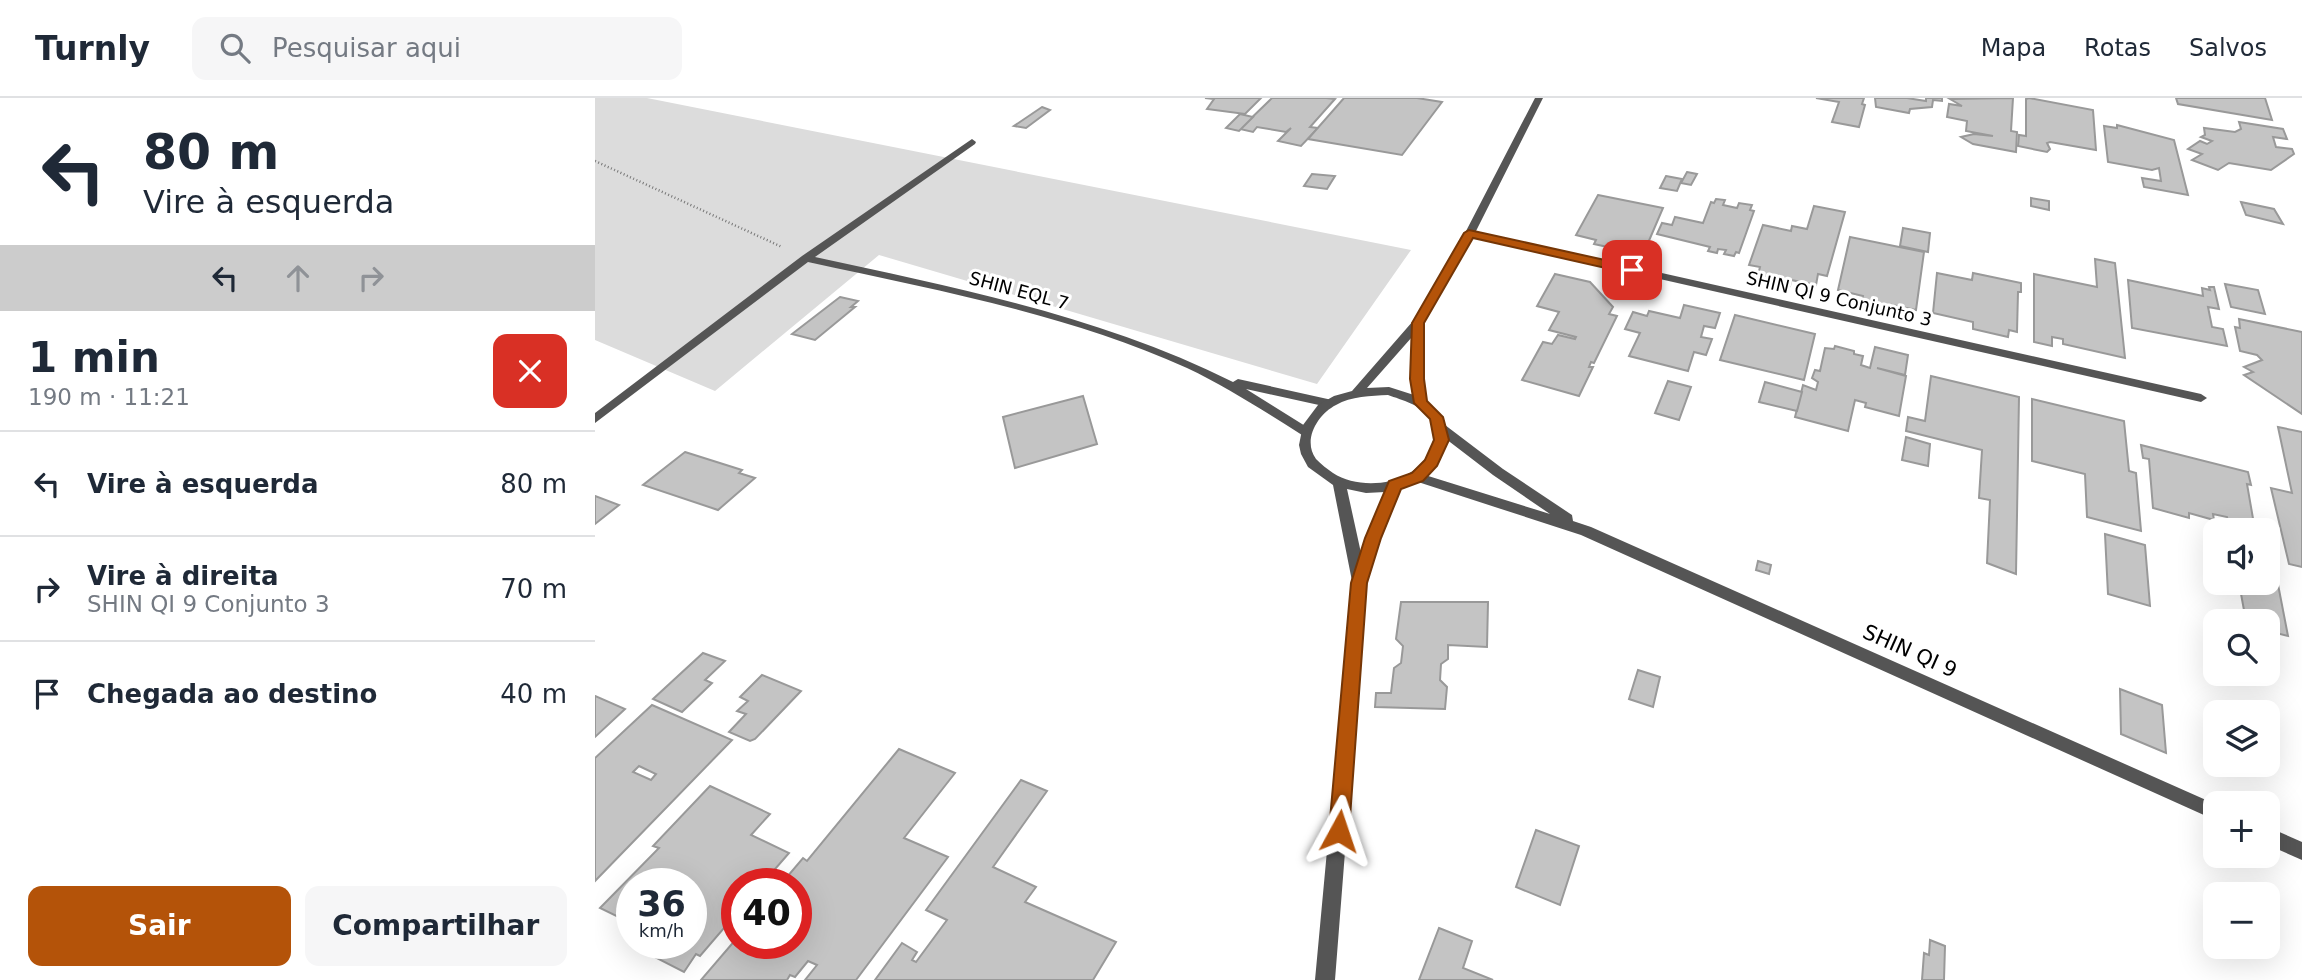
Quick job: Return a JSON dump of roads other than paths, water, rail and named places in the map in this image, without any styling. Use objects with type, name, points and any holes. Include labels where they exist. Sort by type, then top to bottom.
[{"type":"street","points":[[1357,393],[1418,323],[1469,233],[1539,98]]},
{"type":"street","points":[[595,419],[806,258],[972,142]]},
{"type":"street","name":"SHIN QI 9 Conjunto 3","points":[[1469,233],[2200,398]]},
{"type":"street","name":"SHIN EQL 7","points":[[806,258],[1043,314],[1127,341],[1217,377],[1306,432]]},
{"type":"street","points":[[1418,323],[1417,379],[1421,403]]},
{"type":"street","name":"SHIN EQL 7","points":[[1217,377],[1328,403]]},
{"type":"street","points":[[1388,391],[1421,403],[1436,417],[1442,440],[1431,463],[1417,477],[1394,485],[1373,487],[1339,482],[1314,467],[1303,445],[1309,422],[1328,403],[1357,393],[1388,391]]},
{"type":"street","name":"SHIN QI 9","points":[[1438,426],[1498,472],[1586,531]]},
{"type":"street","name":"SHIN QI 9","points":[[1417,477],[1586,531],[2203,807]]},
{"type":"street","points":[[1339,482],[1359,583]]},
{"type":"street","points":[[1325,980],[1359,583],[1394,485]]},
{"type":"street","points":[[2280,841],[2302,851]]}]
